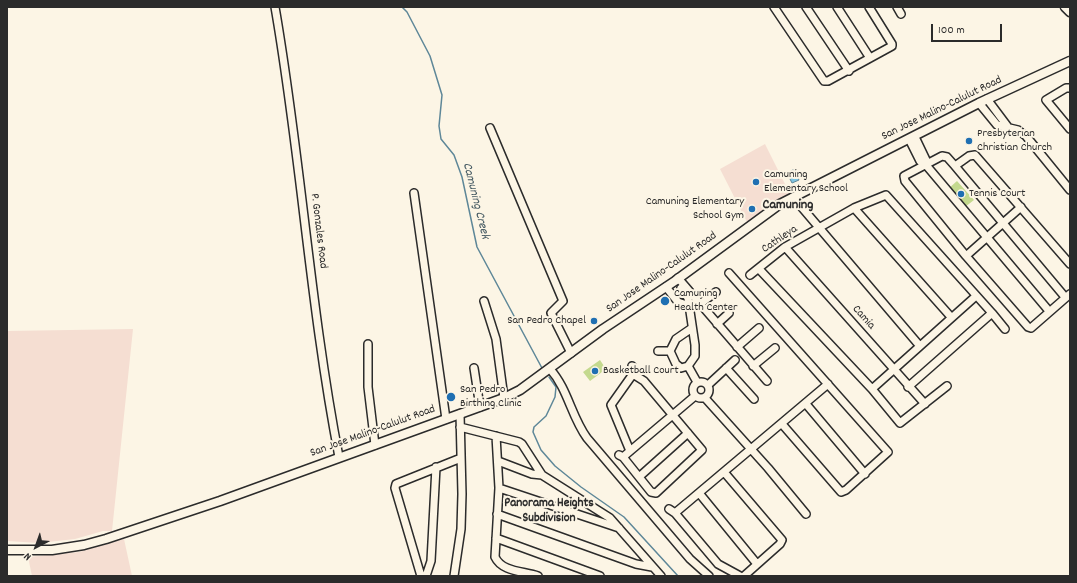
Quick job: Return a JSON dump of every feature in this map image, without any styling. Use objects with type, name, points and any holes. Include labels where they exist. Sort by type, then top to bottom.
[{"type":"main road","points":[[1065,7],[1070,12]]},
{"type":"main road","name":"San Jose Malino-Calulut Road","points":[[7,550],[52,550],[91,543],[150,525],[504,398],[520,390],[603,329],[666,287],[763,215],[793,197],[987,99],[1070,61]]},
{"type":"street","name":"P. Gonzales Road","points":[[275,7],[298,164],[328,400],[339,457]]},
{"type":"street","points":[[774,7],[824,81],[849,71],[893,45],[869,7]]},
{"type":"street","points":[[806,7],[849,71]]},
{"type":"street","points":[[837,7],[870,58]]},
{"type":"street","points":[[1070,88],[1066,88],[1046,100],[1070,128]]},
{"type":"street","points":[[987,99],[1008,127]]},
{"type":"street","points":[[979,103],[997,125],[1018,130],[1026,136],[1070,190]]},
{"type":"street","points":[[988,115],[995,110]]},
{"type":"street","points":[[490,128],[563,301],[551,313],[571,353]]},
{"type":"street","points":[[912,138],[918,151],[920,161],[926,165],[1049,311]]},
{"type":"street","points":[[955,166],[969,156],[975,155],[1070,264]]},
{"type":"street","points":[[945,156],[1068,295],[1031,328],[1028,327],[966,256],[904,179],[904,176],[926,165],[945,156]]},
{"type":"street","points":[[414,193],[446,419]]},
{"type":"street","name":"Cathleya","points":[[750,275],[785,247],[854,208],[885,195],[889,196],[976,296]]},
{"type":"street","points":[[793,197],[818,229],[919,346]]},
{"type":"street","points":[[966,256],[1021,207]]},
{"type":"street","points":[[854,208],[951,317]]},
{"type":"street","name":"Camia","points":[[785,247],[925,404]]},
{"type":"street","points":[[759,268],[872,390],[900,423],[947,386]]},
{"type":"street","points":[[729,273],[888,452],[843,492],[838,490],[782,424]]},
{"type":"street","points":[[677,279],[766,381]]},
{"type":"street","points":[[670,351],[676,364],[681,368],[688,366],[695,356],[688,298],[677,279]]},
{"type":"street","points":[[666,287],[678,302],[689,306]]},
{"type":"street","points":[[700,304],[716,292]]},
{"type":"street","points":[[872,390],[976,296],[1005,329]]},
{"type":"street","points":[[484,301],[488,318],[496,338],[504,398]]},
{"type":"street","points":[[717,324],[729,313]]},
{"type":"street","points":[[908,386],[992,313]]},
{"type":"street","points":[[670,351],[676,339],[692,328]]},
{"type":"street","points":[[737,347],[759,328]]},
{"type":"street","points":[[368,344],[368,387],[375,445]]},
{"type":"street","points":[[753,366],[775,348]]},
{"type":"street","points":[[658,351],[670,351]]},
{"type":"street","points":[[708,385],[735,360]]},
{"type":"street","points":[[630,451],[611,405],[633,374],[632,366]]},
{"type":"street","points":[[688,366],[697,382]]},
{"type":"street","points":[[474,368],[480,407]]},
{"type":"street","points":[[726,368],[754,399]]},
{"type":"street","points":[[550,369],[561,383],[580,429],[690,559],[708,576]]},
{"type":"street","points":[[633,374],[644,381],[672,415],[702,448],[702,452],[656,493],[651,492],[621,456],[630,451],[672,415],[695,396]]},
{"type":"street","points":[[697,382],[704,382],[708,385]]},
{"type":"street","points":[[695,396],[693,389],[697,382]]},
{"type":"street","points":[[740,576],[718,564],[672,511],[724,472],[828,384]]},
{"type":"street","points":[[705,398],[709,393],[708,385]]},
{"type":"street","points":[[695,396],[705,398],[751,449],[806,514]]},
{"type":"street","points":[[806,404],[864,474]]},
{"type":"street","points":[[454,576],[461,528],[460,414]]},
{"type":"street","points":[[460,427],[522,444],[542,475]]},
{"type":"street","points":[[639,477],[688,433]]},
{"type":"street","points":[[496,436],[499,488],[495,557],[498,564],[504,568],[538,576]]},
{"type":"street","points":[[421,576],[395,487],[396,484],[461,458]]},
{"type":"street","points":[[498,461],[532,474],[542,475],[596,507],[610,518],[661,576]]},
{"type":"street","points":[[426,576],[431,561],[436,467]]},
{"type":"street","points":[[724,472],[782,540],[780,544],[744,576]]},
{"type":"street","points":[[499,488],[619,528]]},
{"type":"street","points":[[699,492],[757,564]]},
{"type":"street","points":[[497,514],[636,564],[652,567]]},
{"type":"street","points":[[496,538],[600,576]]},
{"type":"shaded area","name":"Camuning Elementary School","points":[[765,144],[791,196],[747,222],[720,169]]},
{"type":"shaded area","points":[[133,329],[112,531],[103,531],[75,539],[39,543],[7,541],[7,331]]},
{"type":"shaded area","points":[[124,539],[132,576],[32,576],[28,557],[79,552]]},
{"type":"green space","name":"Tennis Court","points":[[957,181],[974,200],[965,207],[948,189]]},
{"type":"green space","name":"Basketball Court","points":[[600,360],[606,369],[590,381],[583,372]]},
{"type":"water","points":[[794,170],[799,180],[792,183],[787,173]]},
{"type":"waterway","name":"Camuning Creek","points":[[402,7],[407,12],[430,56],[442,95],[439,126],[441,139],[454,155],[462,177],[477,247],[543,370]]},
{"type":"waterway","name":"Camuning Creek","points":[[549,377],[556,387],[555,397],[546,416],[534,427],[533,432],[541,450],[555,466],[581,487],[624,517],[678,576]]},
{"type":"place","name":"Presbyterian Christian Church","points":[[969,141]]},
{"type":"place","name":"Camuning Elementary School","points":[[756,182]]},
{"type":"place","name":"Tennis Court","points":[[961,194]]},
{"type":"place","name":"Camuning Elementary School Gym","points":[[752,209]]},
{"type":"place","name":"Camuning Health Center","points":[[665,301]]},
{"type":"place","name":"San Pedro Chapel","points":[[594,321]]},
{"type":"place","name":"Basketball Court","points":[[595,371]]},
{"type":"place","name":"San Pedro Birthing Clinic","points":[[451,397]]},
{"type":"district","name":"Camuning","points":[[788,206]]},
{"type":"district","name":"Panorama Heights Subdivision","points":[[549,512]]}]
